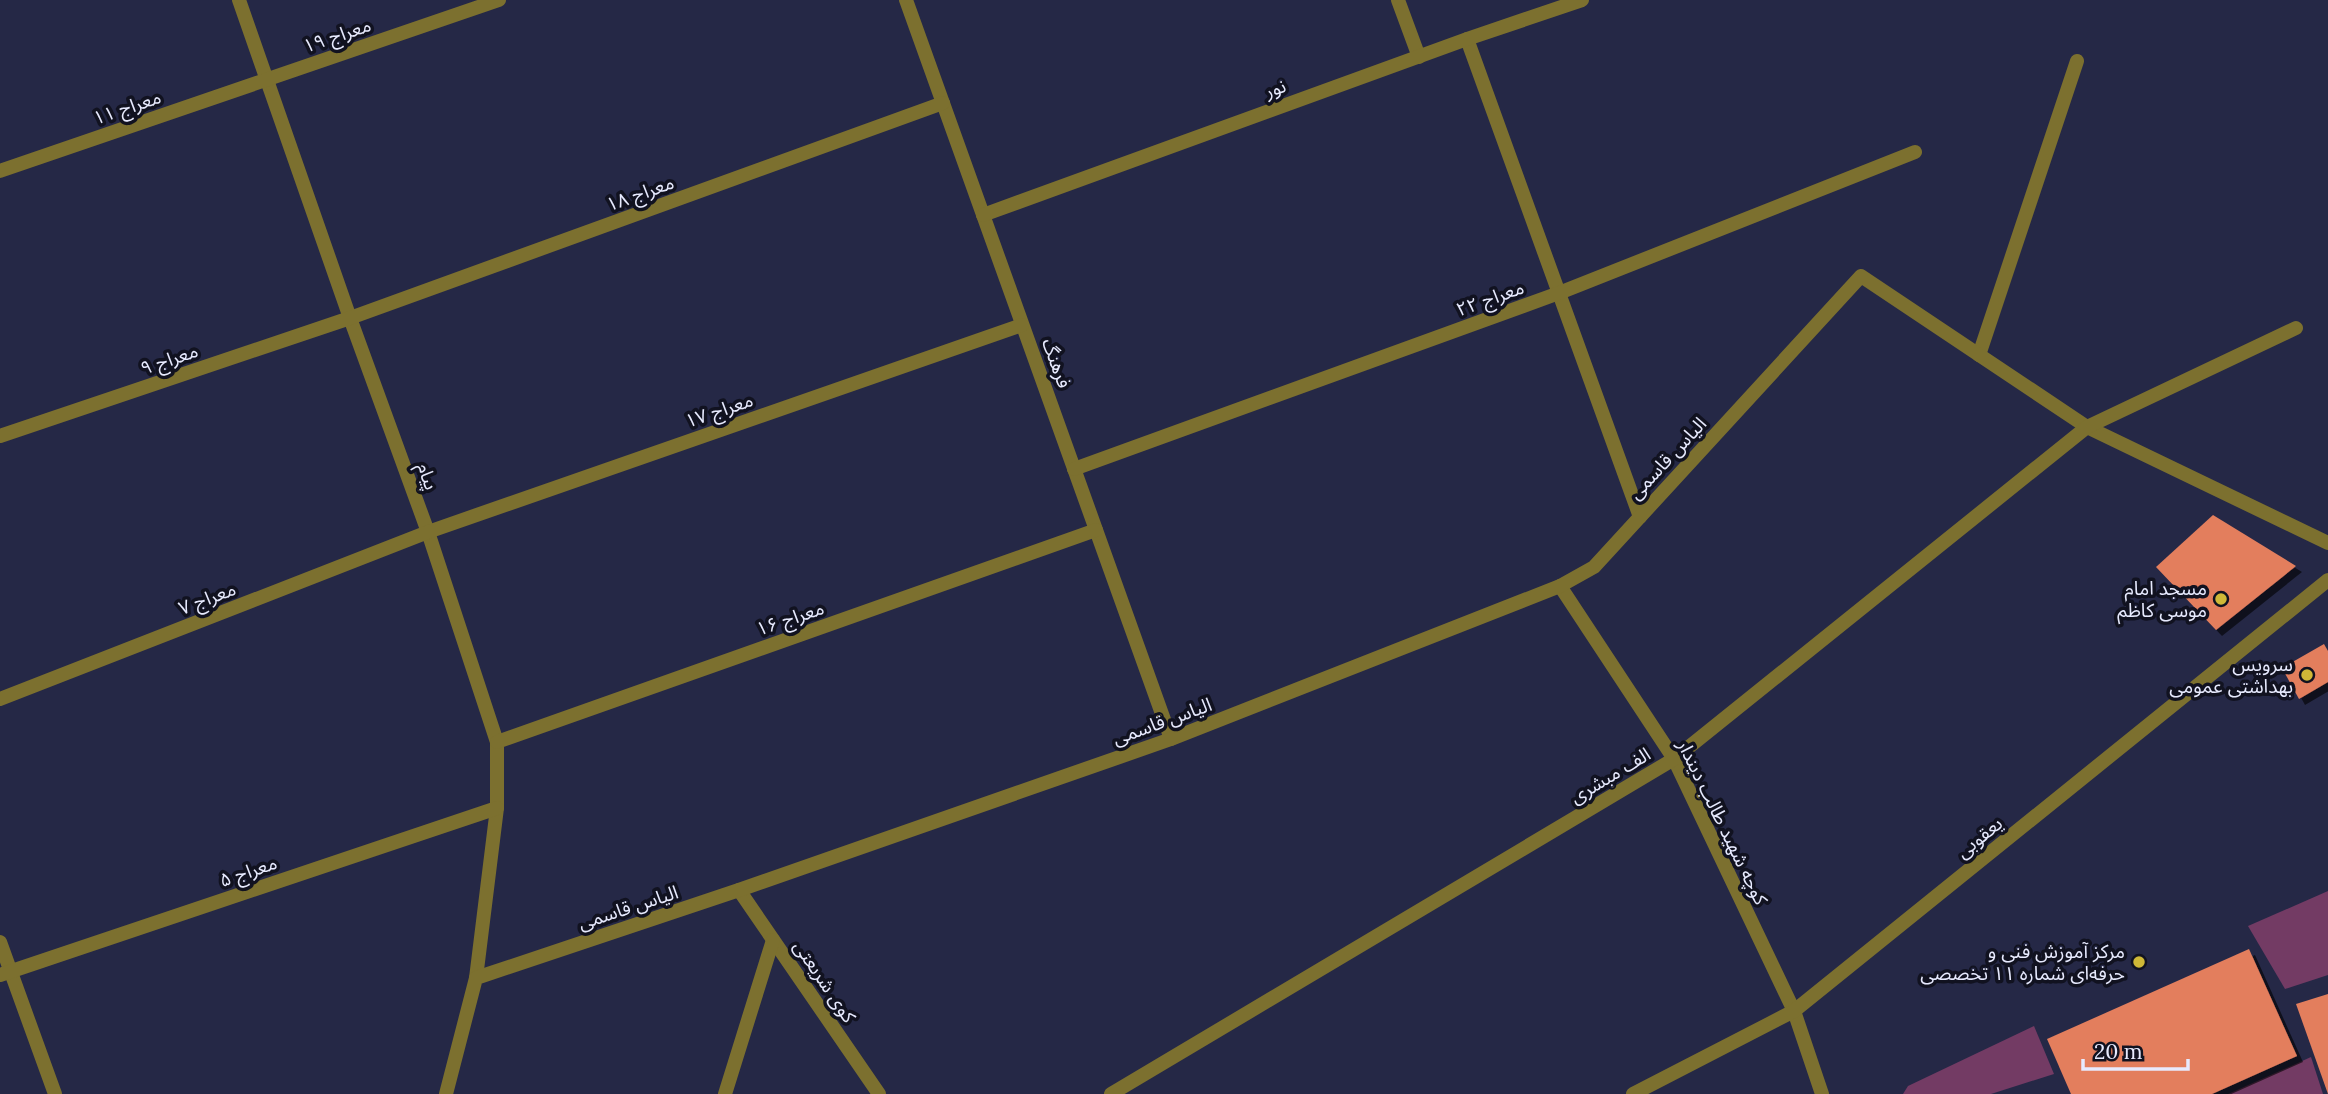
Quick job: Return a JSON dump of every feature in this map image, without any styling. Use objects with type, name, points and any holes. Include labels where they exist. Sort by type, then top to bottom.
[{"type":"street","name":"پیام","points":[[239,0],[428,532],[498,742],[498,808],[476,978]]},
{"type":"street","name":"معراج ۱۹","points":[[267,79],[499,0]]},
{"type":"street","name":"فرهنگ","points":[[906,0],[1171,739]]},
{"type":"street","points":[[1398,0],[1419,57]]},
{"type":"street","name":"نور","points":[[982,215],[1582,0]]},
{"type":"street","points":[[1467,39],[1640,517]]},
{"type":"street","points":[[2077,61],[1979,355],[2087,427],[2328,543]]},
{"type":"street","name":"معراج ۱۱","points":[[0,171],[267,79]]},
{"type":"street","name":"معراج ۱۸","points":[[350,318],[943,103]]},
{"type":"street","name":"معراج ۲۲","points":[[1074,469],[1559,293],[1915,152]]},
{"type":"street","name":"الیاس قاسمی","points":[[476,978],[739,890],[1171,739],[1560,586],[1594,566],[1861,276],[1979,355]]},
{"type":"street","name":"معراج ۹","points":[[0,436],[350,318]]},
{"type":"street","name":"معراج ۱۷","points":[[428,532],[1022,325]]},
{"type":"street","name":"الف مبشری","points":[[1111,1094],[1674,759],[2087,427],[2296,328]]},
{"type":"street","name":"معراج ۱۶","points":[[498,742],[1096,530]]},
{"type":"street","name":"معراج ۷","points":[[0,699],[428,532]]},
{"type":"street","name":"یعقوبی","points":[[1633,1094],[1794,1011],[2328,580]]},
{"type":"street","name":"کوچه شهید طالب دیندار","points":[[1560,586],[1674,759],[1794,1011],[1822,1094]]},
{"type":"street","name":"معراج ۵","points":[[5,973],[498,808]]},
{"type":"street","name":"کوی شریعتی","points":[[739,890],[879,1094]]},
{"type":"street","points":[[725,1094],[773,940]]},
{"type":"street","points":[[0,942],[5,973],[55,1094]]},
{"type":"street","points":[[446,1094],[476,978]]},
{"type":"shaded area","points":[[2328,891],[2328,975],[2285,989],[2248,926]]},
{"type":"shaded area","points":[[2034,1026],[2054,1074],[1991,1094],[1903,1094],[1908,1086]]},
{"type":"shaded area","points":[[2311,1057],[2323,1094],[2228,1094]]},
{"type":"building","name":"مسجد امام موسی کاظم","points":[[2213,515],[2296,566],[2216,630],[2156,567]]},
{"type":"building","name":"سرویس بهداشتی عمومی","points":[[2324,644],[2328,651],[2328,682],[2299,699],[2282,668]]},
{"type":"building","points":[[2249,949],[2297,1056],[2212,1094],[2071,1094],[2047,1039]]},
{"type":"building","points":[[2328,994],[2328,1094],[2296,1004]]},
{"type":"place","name":"مسجد امام موسی کاظم","points":[[2221,599]]},
{"type":"place","name":"سرویس بهداشتی عمومی","points":[[2307,675]]},
{"type":"place","name":"مرکز آموزش فنی و حرفه‌ای شماره ۱۱ تخصصی","points":[[2139,962]]}]
